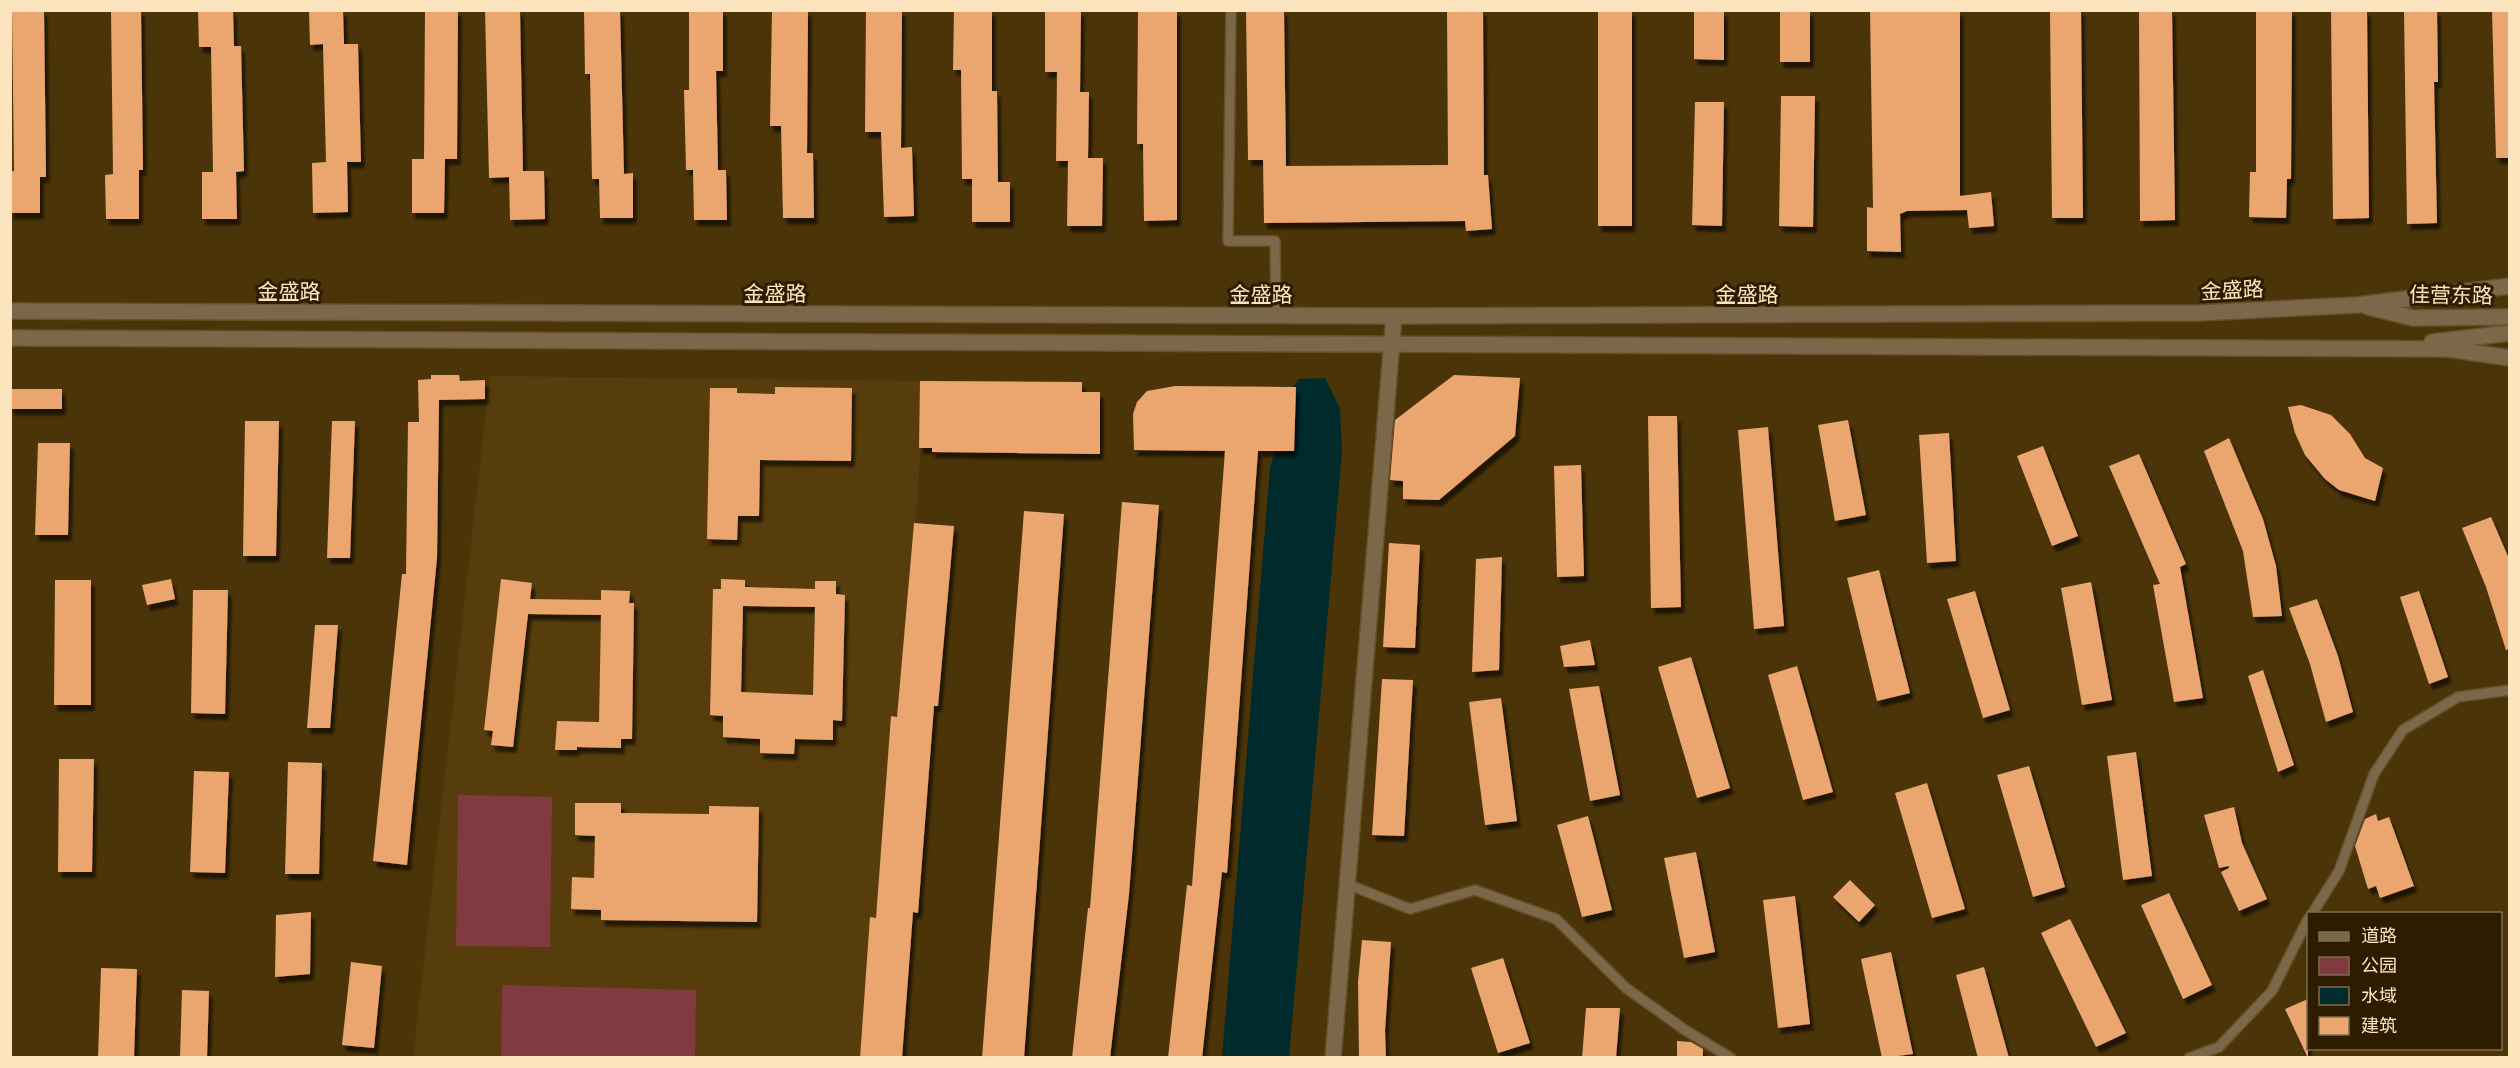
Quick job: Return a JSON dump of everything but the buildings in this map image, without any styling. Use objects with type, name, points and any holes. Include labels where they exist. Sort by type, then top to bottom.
[{"type":"street","name":"金盛路","points":[[10,311],[1394,316],[2198,313],[2356,305],[2510,286]]},
{"type":"street","name":"佳营东路","points":[[2356,305],[2412,318],[2510,317]]},
{"type":"street","points":[[1333,1058],[1394,316]]},
{"type":"street","points":[[2364,349],[2510,333]]},
{"type":"street","points":[[10,338],[2364,349],[2448,350],[2510,358]]},
{"type":"lane","points":[[1231,10],[1228,241],[1275,241],[1276,315]]},
{"type":"lane","points":[[2313,912],[2339,871],[2374,774],[2403,730],[2458,697],[2510,690]]},
{"type":"lane","points":[[1347,884],[1410,909],[1475,890],[1556,919],[1626,988],[1685,1030],[1731,1058]]},
{"type":"lane","points":[[2189,1058],[2220,1047],[2272,991],[2307,921]]},
{"type":"shaded area","points":[[490,376],[926,381],[875,1057],[413,1058]]},
{"type":"green space","points":[[458,795],[552,797],[550,947],[456,946]]},
{"type":"green space","points":[[502,985],[696,990],[695,1057],[501,1057]]},
{"type":"water","points":[[1325,378],[1340,409],[1342,451],[1289,1057],[1222,1058],[1270,468],[1292,388],[1299,379]]}]
